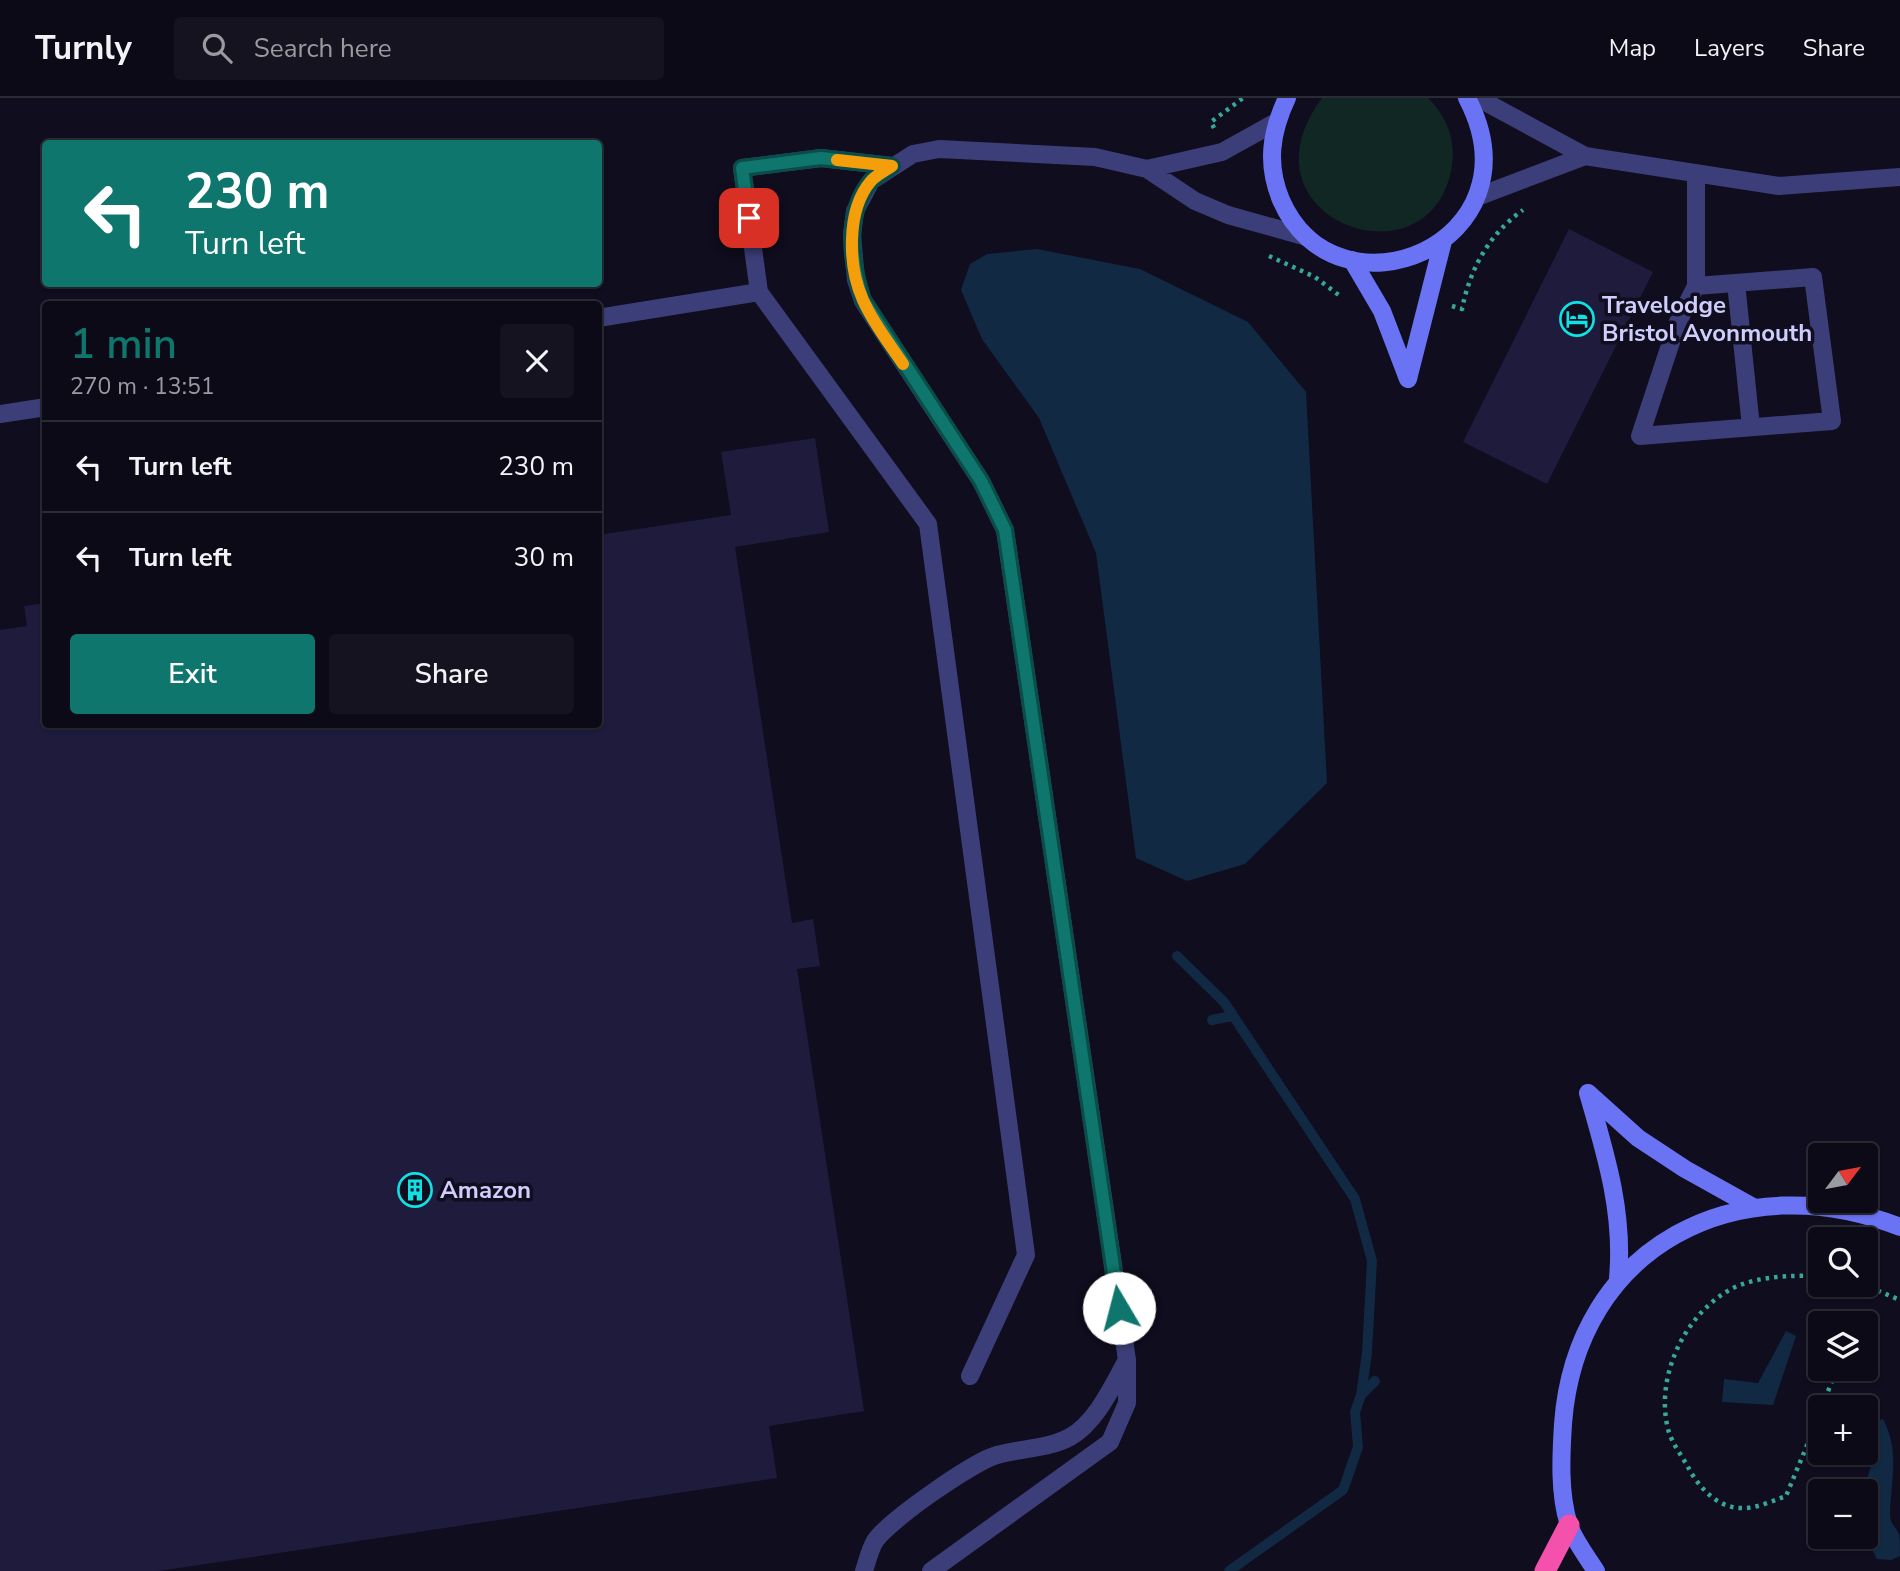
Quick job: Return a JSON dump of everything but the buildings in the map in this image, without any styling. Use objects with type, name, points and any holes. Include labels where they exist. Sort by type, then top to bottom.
[{"type":"highway","points":[[1545,1571],[1569,1525]]},
{"type":"street","points":[[1287,98],[1276,122],[1270,153],[1274,184],[1287,213],[1307,237],[1328,251],[1352,260],[1384,263],[1416,256],[1443,241],[1463,221],[1477,197],[1486,160],[1480,124],[1467,98]]},
{"type":"street","points":[[1478,98],[1584,156],[1779,186],[1900,177]]},
{"type":"street","points":[[1147,169],[1222,152],[1276,122]]},
{"type":"street","points":[[931,1571],[1110,1442],[1128,1403],[1127,1360],[1005,530],[981,481],[869,311],[856,280],[852,235],[855,211],[871,181],[913,154],[939,149],[1095,157],[1147,169],[1195,201],[1228,215],[1307,237]]},
{"type":"street","points":[[1477,197],[1584,156]]},
{"type":"street","points":[[892,166],[821,158],[742,168],[759,292],[928,524],[1026,1255],[970,1376]]},
{"type":"street","points":[[1696,174],[1696,286],[1677,324],[1640,436],[1832,421],[1813,277],[1696,286]]},
{"type":"street","points":[[1352,260],[1382,312],[1408,379],[1443,241]]},
{"type":"street","points":[[1736,283],[1751,427]]},
{"type":"street","points":[[602,316],[759,292]]},
{"type":"street","points":[[0,414],[42,408]]},
{"type":"street","points":[[1618,1278],[1622,1241],[1617,1200],[1588,1093],[1638,1138],[1685,1169],[1755,1208]]},
{"type":"street","points":[[1595,1571],[1569,1525],[1560,1459],[1565,1400],[1580,1342],[1618,1278],[1654,1246],[1703,1220],[1755,1208],[1826,1206],[1900,1227]]},
{"type":"street","points":[[864,1571],[875,1541],[892,1524],[971,1466],[996,1455],[1049,1445],[1072,1436],[1096,1409],[1127,1360]]},
{"type":"path","points":[[1211,122],[1243,98]]},
{"type":"path","points":[[1462,309],[1468,280],[1490,241],[1509,220],[1528,207]]},
{"type":"path","points":[[1259,252],[1315,277],[1347,305]]},
{"type":"path","points":[[1808,1276],[1791,1275],[1733,1288],[1707,1307],[1687,1330],[1667,1373],[1668,1430],[1694,1479],[1715,1500],[1739,1508],[1762,1505],[1786,1496],[1808,1443]]},
{"type":"path","points":[[1878,1291],[1900,1300]]},
{"type":"path","points":[[1858,1311],[1860,1307]]},
{"type":"green space","points":[[1322,98],[1428,98],[1446,122],[1453,150],[1451,171],[1435,207],[1408,226],[1376,231],[1344,224],[1317,205],[1301,177],[1301,140]]},
{"type":"water","points":[[1037,249],[1140,269],[1248,322],[1306,392],[1327,783],[1245,864],[1187,881],[1136,858],[1096,553],[1039,418],[982,339],[961,290],[970,264],[987,254]]},
{"type":"water","points":[[1786,1331],[1796,1336],[1773,1405],[1722,1402],[1724,1379],[1758,1383]]},
{"type":"water","points":[[1883,1419],[1893,1454],[1890,1518],[1899,1534],[1900,1556],[1891,1560],[1877,1559],[1872,1549],[1878,1549],[1878,1479],[1867,1479],[1871,1465],[1878,1465],[1878,1421]]},
{"type":"waterway","points":[[1177,956],[1224,1002],[1355,1199],[1372,1261],[1367,1353],[1361,1395]]},
{"type":"waterway","points":[[1212,1020],[1232,1016]]},
{"type":"waterway","points":[[1229,1571],[1343,1490],[1358,1447],[1355,1412],[1361,1395],[1375,1381]]},
{"type":"slow traffic","points":[[837,160],[892,166],[871,181],[855,211],[852,235],[856,280],[863,300],[903,364]]},
{"type":"place","name":"Travelodge Bristol Avonmouth","points":[[1577,319]]},
{"type":"place","name":"Amazon","points":[[415,1190]]},
{"type":"route","points":[[749,218],[742,168],[821,158],[892,166],[871,181],[855,211],[852,235],[856,280],[863,300],[882,333],[981,481],[1005,530],[1119,1308]]}]
